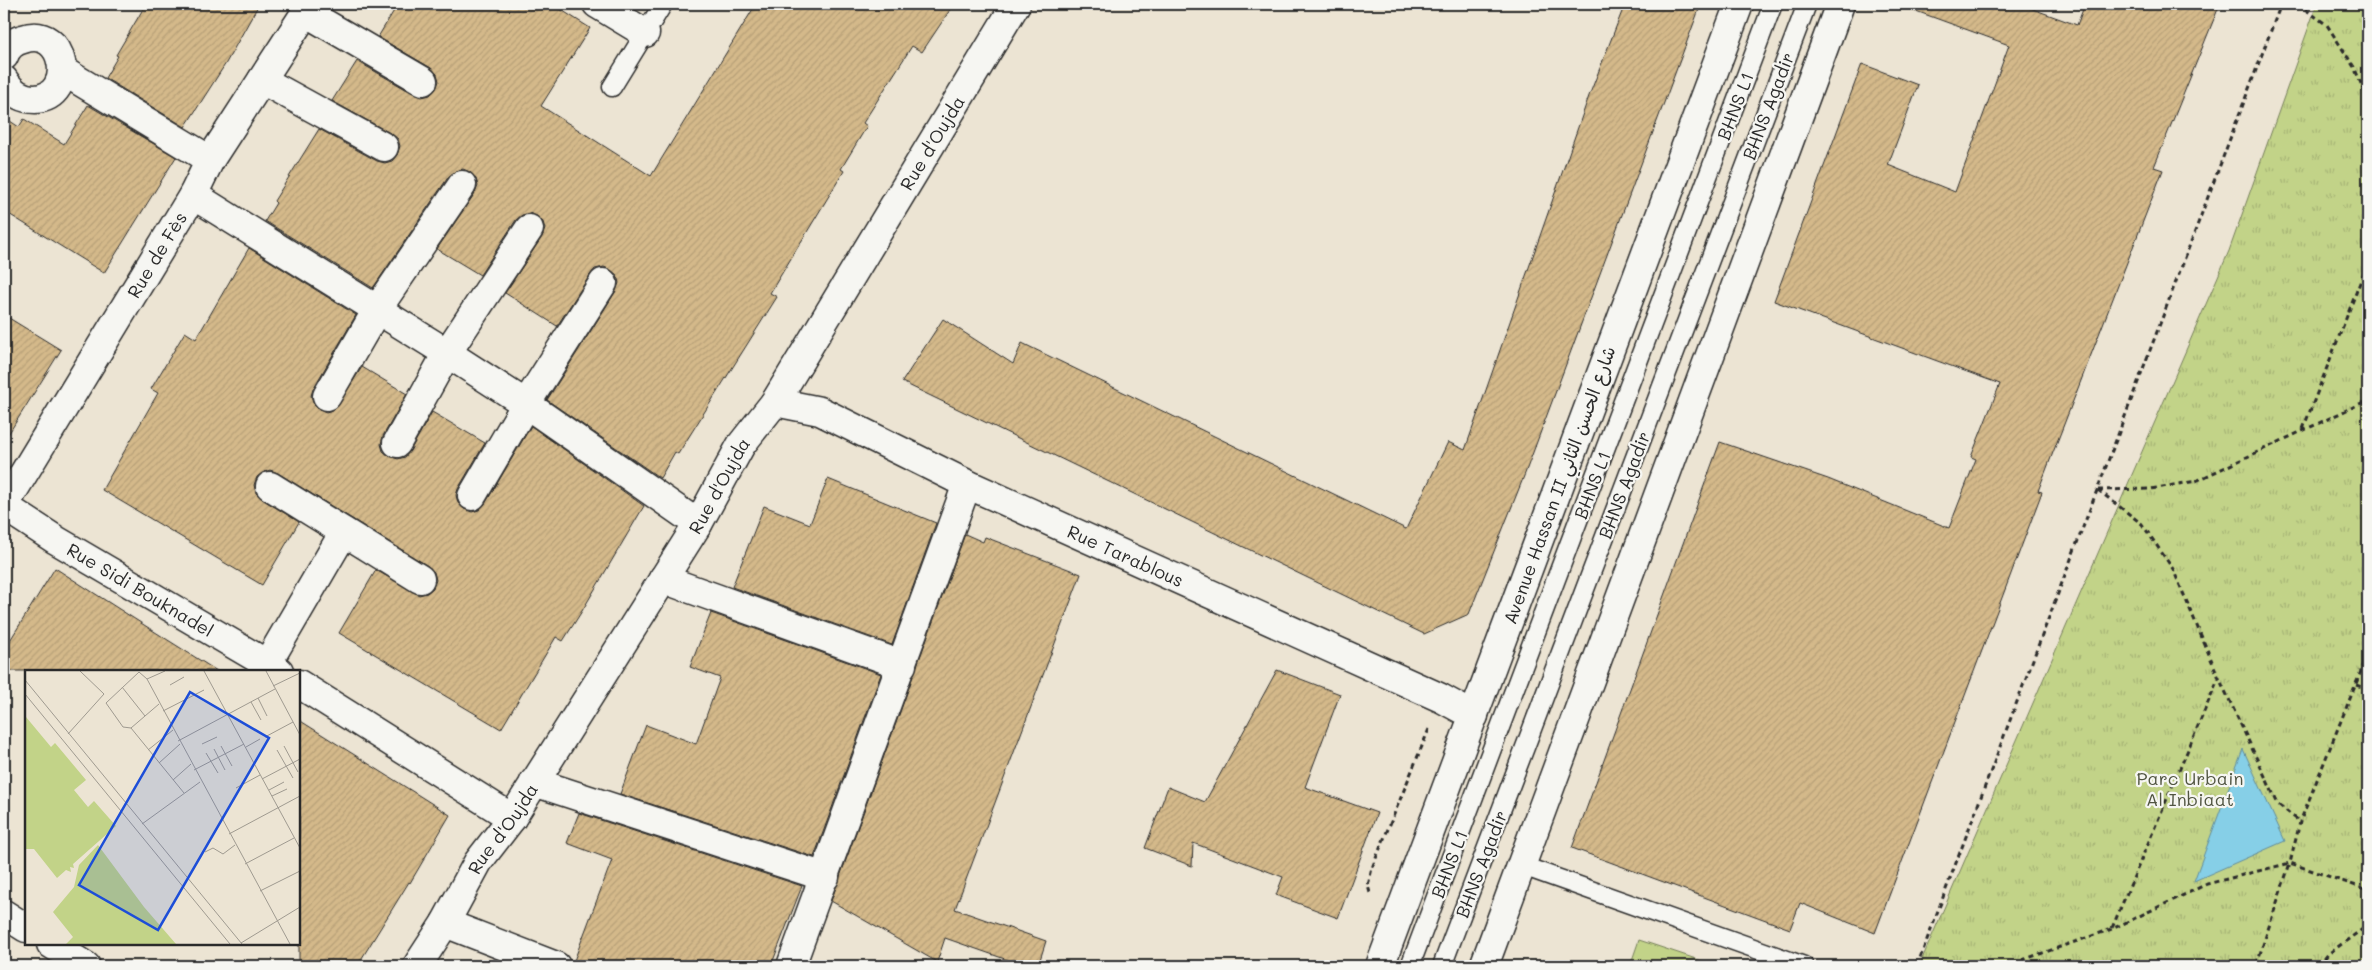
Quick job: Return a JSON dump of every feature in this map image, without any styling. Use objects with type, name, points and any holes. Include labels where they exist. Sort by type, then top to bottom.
[{"type":"street","points":[[597,4],[645,33]]},
{"type":"street","name":"Rue d'Oujda","points":[[417,966],[444,923],[478,862],[512,818],[698,524],[741,445],[775,402],[1016,4]]},
{"type":"street","name":"Avenue Hassan II شارع الحسن الثاني","points":[[1380,966],[1739,4]]},
{"type":"street","points":[[1484,966],[1840,4]]},
{"type":"street","points":[[308,8],[423,81]]},
{"type":"street","name":"Rue de Fès","points":[[4,506],[193,195],[210,160],[308,8]]},
{"type":"street","points":[[4,80],[10,90],[22,97],[36,99],[49,94],[59,84],[63,71],[61,57],[58,52],[54,46],[42,38],[28,37],[8,44]]},
{"type":"street","points":[[63,71],[210,160]]},
{"type":"street","points":[[262,80],[384,147]]},
{"type":"street","points":[[328,396],[378,308],[462,185]]},
{"type":"street","points":[[193,195],[448,353],[526,404],[698,524]]},
{"type":"street","points":[[397,443],[448,353],[528,229]]},
{"type":"street","points":[[472,496],[526,404],[603,283]]},
{"type":"street","name":"Rue Tarablous","points":[[775,402],[820,411],[967,484],[1441,698],[1474,716]]},
{"type":"street","points":[[791,966],[967,484]]},
{"type":"street","points":[[270,486],[420,579]]},
{"type":"street","name":"Rue Sidi Bouknadel","points":[[4,506],[56,540],[273,668]]},
{"type":"street","points":[[273,668],[344,532]]},
{"type":"street","points":[[663,579],[902,665]]},
{"type":"street","points":[[300,685],[512,818]]},
{"type":"street","points":[[534,782],[825,877]]},
{"type":"street","points":[[444,923],[556,966]]},
{"type":"street","points":[[52,945],[80,965]]},
{"type":"lane","points":[[612,87],[663,4]]},
{"type":"lane","name":"BHNS L1","points":[[1410,966],[1773,4]]},
{"type":"lane","name":"BHNS Agadir","points":[[1442,966],[1807,4]]},
{"type":"lane","points":[[1520,865],[1804,966]]},
{"type":"path","points":[[1917,966],[2281,4]]},
{"type":"path","points":[[2298,4],[2327,25],[2354,67],[2368,100]]},
{"type":"path","points":[[2302,429],[2368,262]]},
{"type":"path","points":[[2098,490],[2151,489],[2196,481],[2302,429],[2368,400]]},
{"type":"path","points":[[2098,490],[2142,524],[2173,569],[2219,678],[2278,804],[2300,822]]},
{"type":"path","points":[[2256,966],[2290,863],[2300,822],[2368,654]]},
{"type":"path","points":[[2112,929],[2219,678]]},
{"type":"path","points":[[2356,685],[2368,689]]},
{"type":"path","points":[[1373,896],[1369,892],[1368,886],[1372,868],[1441,698]]},
{"type":"path","points":[[2005,966],[2112,929],[2206,884],[2290,863],[2368,890]]},
{"type":"path","points":[[2319,966],[2328,954],[2368,925]]},
{"type":"green space","name":"Parc Urbain Al Inbiaat","points":[[2317,4],[2368,4],[2368,966],[1919,966],[2229,251]]},
{"type":"green space","points":[[1639,940],[1717,966],[1630,966]]},
{"type":"water","points":[[2243,749],[2285,841],[2194,881]]},
{"type":"building","points":[[146,4],[259,4],[226,63],[185,127],[105,78],[118,56],[116,55]]},
{"type":"building","points":[[398,4],[552,4],[590,28],[541,106],[651,176],[756,4],[954,4],[922,52],[912,46],[863,123],[867,126],[841,169],[844,171],[770,293],[777,297],[678,454],[675,452],[660,478],[547,400],[616,291],[619,283],[617,275],[604,267],[595,269],[557,326],[505,293],[542,237],[545,229],[543,222],[537,216],[529,213],[522,215],[516,220],[480,275],[437,249],[478,186],[476,179],[470,172],[463,169],[449,176],[373,288],[265,221],[276,203],[274,201],[319,129],[377,161],[385,163],[392,161],[397,155],[400,146],[398,139],[392,134],[332,101],[357,61],[416,95],[422,97],[430,95],[436,89],[439,81],[437,74],[431,68],[378,37]]},
{"type":"building","points":[[1625,4],[1701,4],[1526,471],[1469,614],[1424,634],[902,382],[943,319],[1013,364],[1022,343],[1406,529],[1448,442],[1465,450],[1589,96]]},
{"type":"building","points":[[1906,4],[2019,4],[2077,25],[2085,4],[2220,4],[2154,167],[2163,170],[2038,491],[2042,492],[1875,933],[1800,903],[1790,929],[1572,848],[1720,442],[1828,479],[1949,528],[1976,459],[1971,457],[2000,384],[1774,301],[1862,64],[1918,85],[1888,165],[1955,192],[2009,45],[1905,7]]},
{"type":"building","points":[[88,105],[176,157],[104,273],[4,211],[4,117],[19,127],[24,119],[64,144]]},
{"type":"building","points":[[249,248],[356,315],[313,389],[311,396],[314,404],[319,409],[326,412],[335,409],[362,367],[407,394],[383,436],[381,444],[383,451],[389,456],[398,459],[405,457],[432,412],[485,443],[456,495],[458,503],[464,509],[472,512],[479,510],[485,504],[531,426],[644,506],[563,641],[556,637],[501,729],[339,633],[376,570],[419,595],[427,593],[433,588],[436,580],[434,572],[428,566],[278,473],[270,470],[257,477],[254,485],[256,493],[262,499],[299,522],[262,585],[102,490],[158,393],[151,389],[185,332],[196,339]]},
{"type":"building","points":[[4,315],[61,350],[4,441]]},
{"type":"building","points":[[828,479],[936,523],[892,645],[732,587],[764,506],[810,524]]},
{"type":"building","points":[[965,534],[983,542],[985,537],[1081,574],[955,909],[1046,941],[1038,966],[1025,966],[945,938],[937,962],[831,901]]},
{"type":"building","points":[[55,568],[215,670],[4,671],[4,650]]},
{"type":"building","points":[[711,613],[881,674],[814,857],[620,794],[646,725],[696,744],[720,678],[690,667]]},
{"type":"building","points":[[1277,670],[1340,694],[1305,787],[1377,813],[1338,918],[1276,895],[1283,877],[1193,843],[1192,866],[1145,848],[1168,787],[1205,802]]},
{"type":"building","points":[[300,721],[450,815],[410,883],[357,966],[299,966]]},
{"type":"building","points":[[579,813],[802,886],[771,966],[572,966],[612,860],[567,843]]}]
